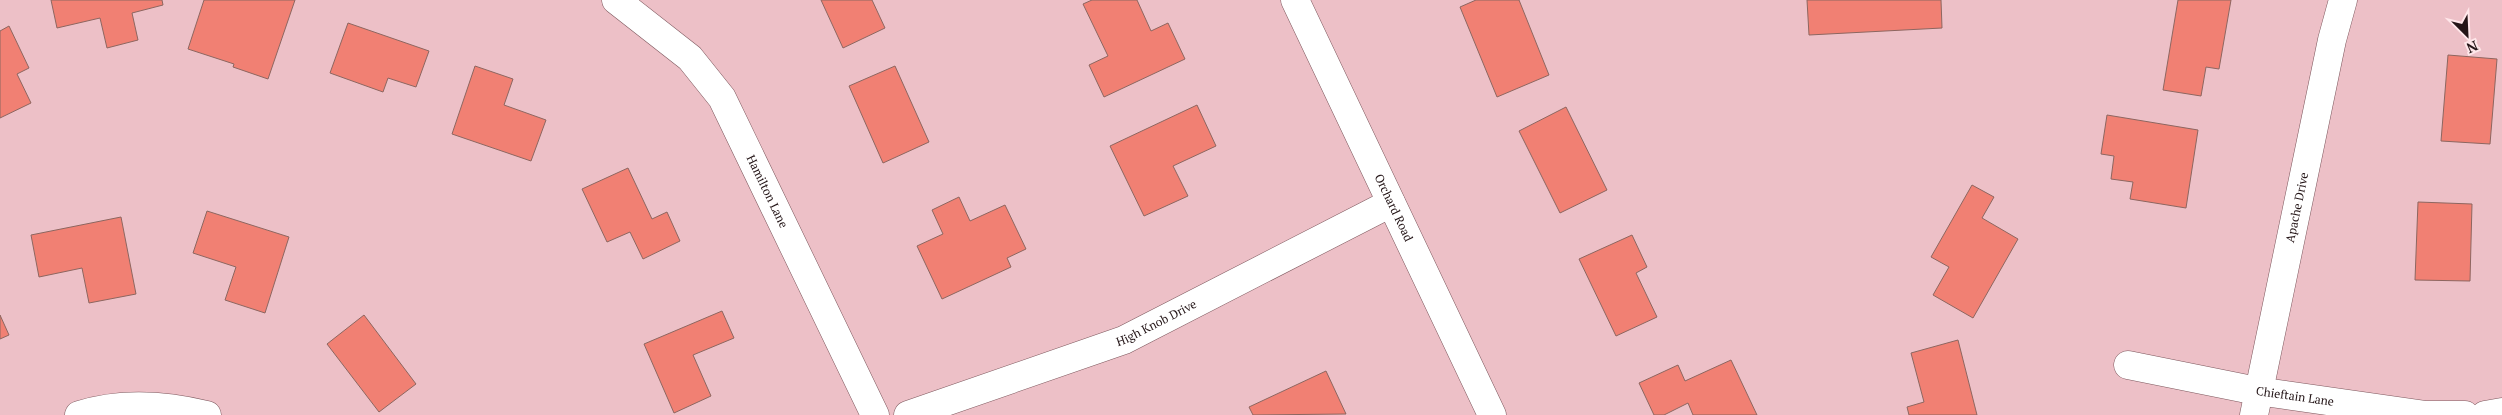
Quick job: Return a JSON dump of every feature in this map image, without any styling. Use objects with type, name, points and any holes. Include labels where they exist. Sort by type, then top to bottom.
[{"type":"street","name":"Hamilton Lane","points":[[616,0],[690,58],[722,98],[876,415]]},
{"type":"street","name":"Orchard Road","points":[[1295,0],[1492,415]]},
{"type":"street","name":"Apache Drive","points":[[2255,403],[2332,40],[2343,0]]},
{"type":"street","name":"High Knob Drive","points":[[908,415],[1124,340],[1391,202]]},
{"type":"street","name":"Chieftain Lane","points":[[2128,365],[2255,403],[2426,415],[2465,415]]},
{"type":"street","points":[[79,415],[115,407],[138,406],[208,415]]},
{"type":"street","points":[[2485,415],[2502,412]]},
{"type":"building","points":[[51,0],[162,0],[163,5],[132,13],[138,40],[107,48],[100,18],[57,28]]},
{"type":"building","points":[[204,0],[295,0],[268,79],[233,67],[234,64],[188,49]]},
{"type":"building","points":[[821,0],[872,0],[885,28],[843,48]]},
{"type":"building","points":[[1092,0],[1137,0],[1151,31],[1168,23],[1185,59],[1104,97],[1089,65],[1108,56],[1083,4]]},
{"type":"building","points":[[1476,0],[1519,0],[1549,75],[1497,97],[1460,7]]},
{"type":"building","points":[[1807,0],[1941,0],[1942,28],[1809,35]]},
{"type":"building","points":[[2178,0],[2231,0],[2219,69],[2206,67],[2201,96],[2163,90]]},
{"type":"building","points":[[348,23],[429,51],[416,87],[388,78],[383,92],[330,73]]},
{"type":"building","points":[[9,26],[29,68],[17,74],[31,103],[0,118],[0,31]]},
{"type":"building","points":[[2448,55],[2497,59],[2490,144],[2441,141]]},
{"type":"building","points":[[475,66],[513,79],[504,105],[546,120],[531,161],[452,134]]},
{"type":"building","points":[[895,66],[929,142],[883,163],[849,86]]},
{"type":"building","points":[[1197,105],[1216,146],[1173,166],[1188,196],[1144,216],[1110,146]]},
{"type":"building","points":[[1566,107],[1607,190],[1560,213],[1519,131]]},
{"type":"building","points":[[2107,115],[2198,130],[2186,208],[2130,199],[2133,182],[2111,179],[2114,156],[2101,154]]},
{"type":"building","points":[[628,168],[652,219],[667,212],[680,241],[643,259],[630,232],[607,242],[582,189]]},
{"type":"building","points":[[1972,185],[1994,197],[1982,218],[2018,239],[1973,318],[1933,295],[1949,267],[1931,257]]},
{"type":"building","points":[[959,197],[970,221],[1005,205],[1026,249],[1007,258],[1011,267],[942,299],[917,246],[943,234],[932,210]]},
{"type":"building","points":[[2418,202],[2472,204],[2470,281],[2415,280]]},
{"type":"building","points":[[207,211],[289,237],[265,313],[225,300],[236,267],[193,253]]},
{"type":"building","points":[[121,217],[136,294],[89,303],[82,268],[39,277],[31,235]]},
{"type":"building","points":[[1632,235],[1647,267],[1636,273],[1657,317],[1616,336],[1579,259]]},
{"type":"building","points":[[722,311],[734,338],[693,355],[711,396],[674,413],[644,344]]},
{"type":"building","points":[[0,315],[9,335],[0,339]]},
{"type":"building","points":[[364,315],[416,384],[379,412],[327,344]]},
{"type":"building","points":[[1958,340],[1977,415],[1909,415],[1907,407],[1924,402],[1911,353]]},
{"type":"building","points":[[1731,360],[1757,415],[1693,415],[1688,403],[1664,415],[1654,415],[1639,383],[1678,365],[1685,381]]},
{"type":"building","points":[[1326,371],[1346,414],[1253,415],[1249,407]]}]
